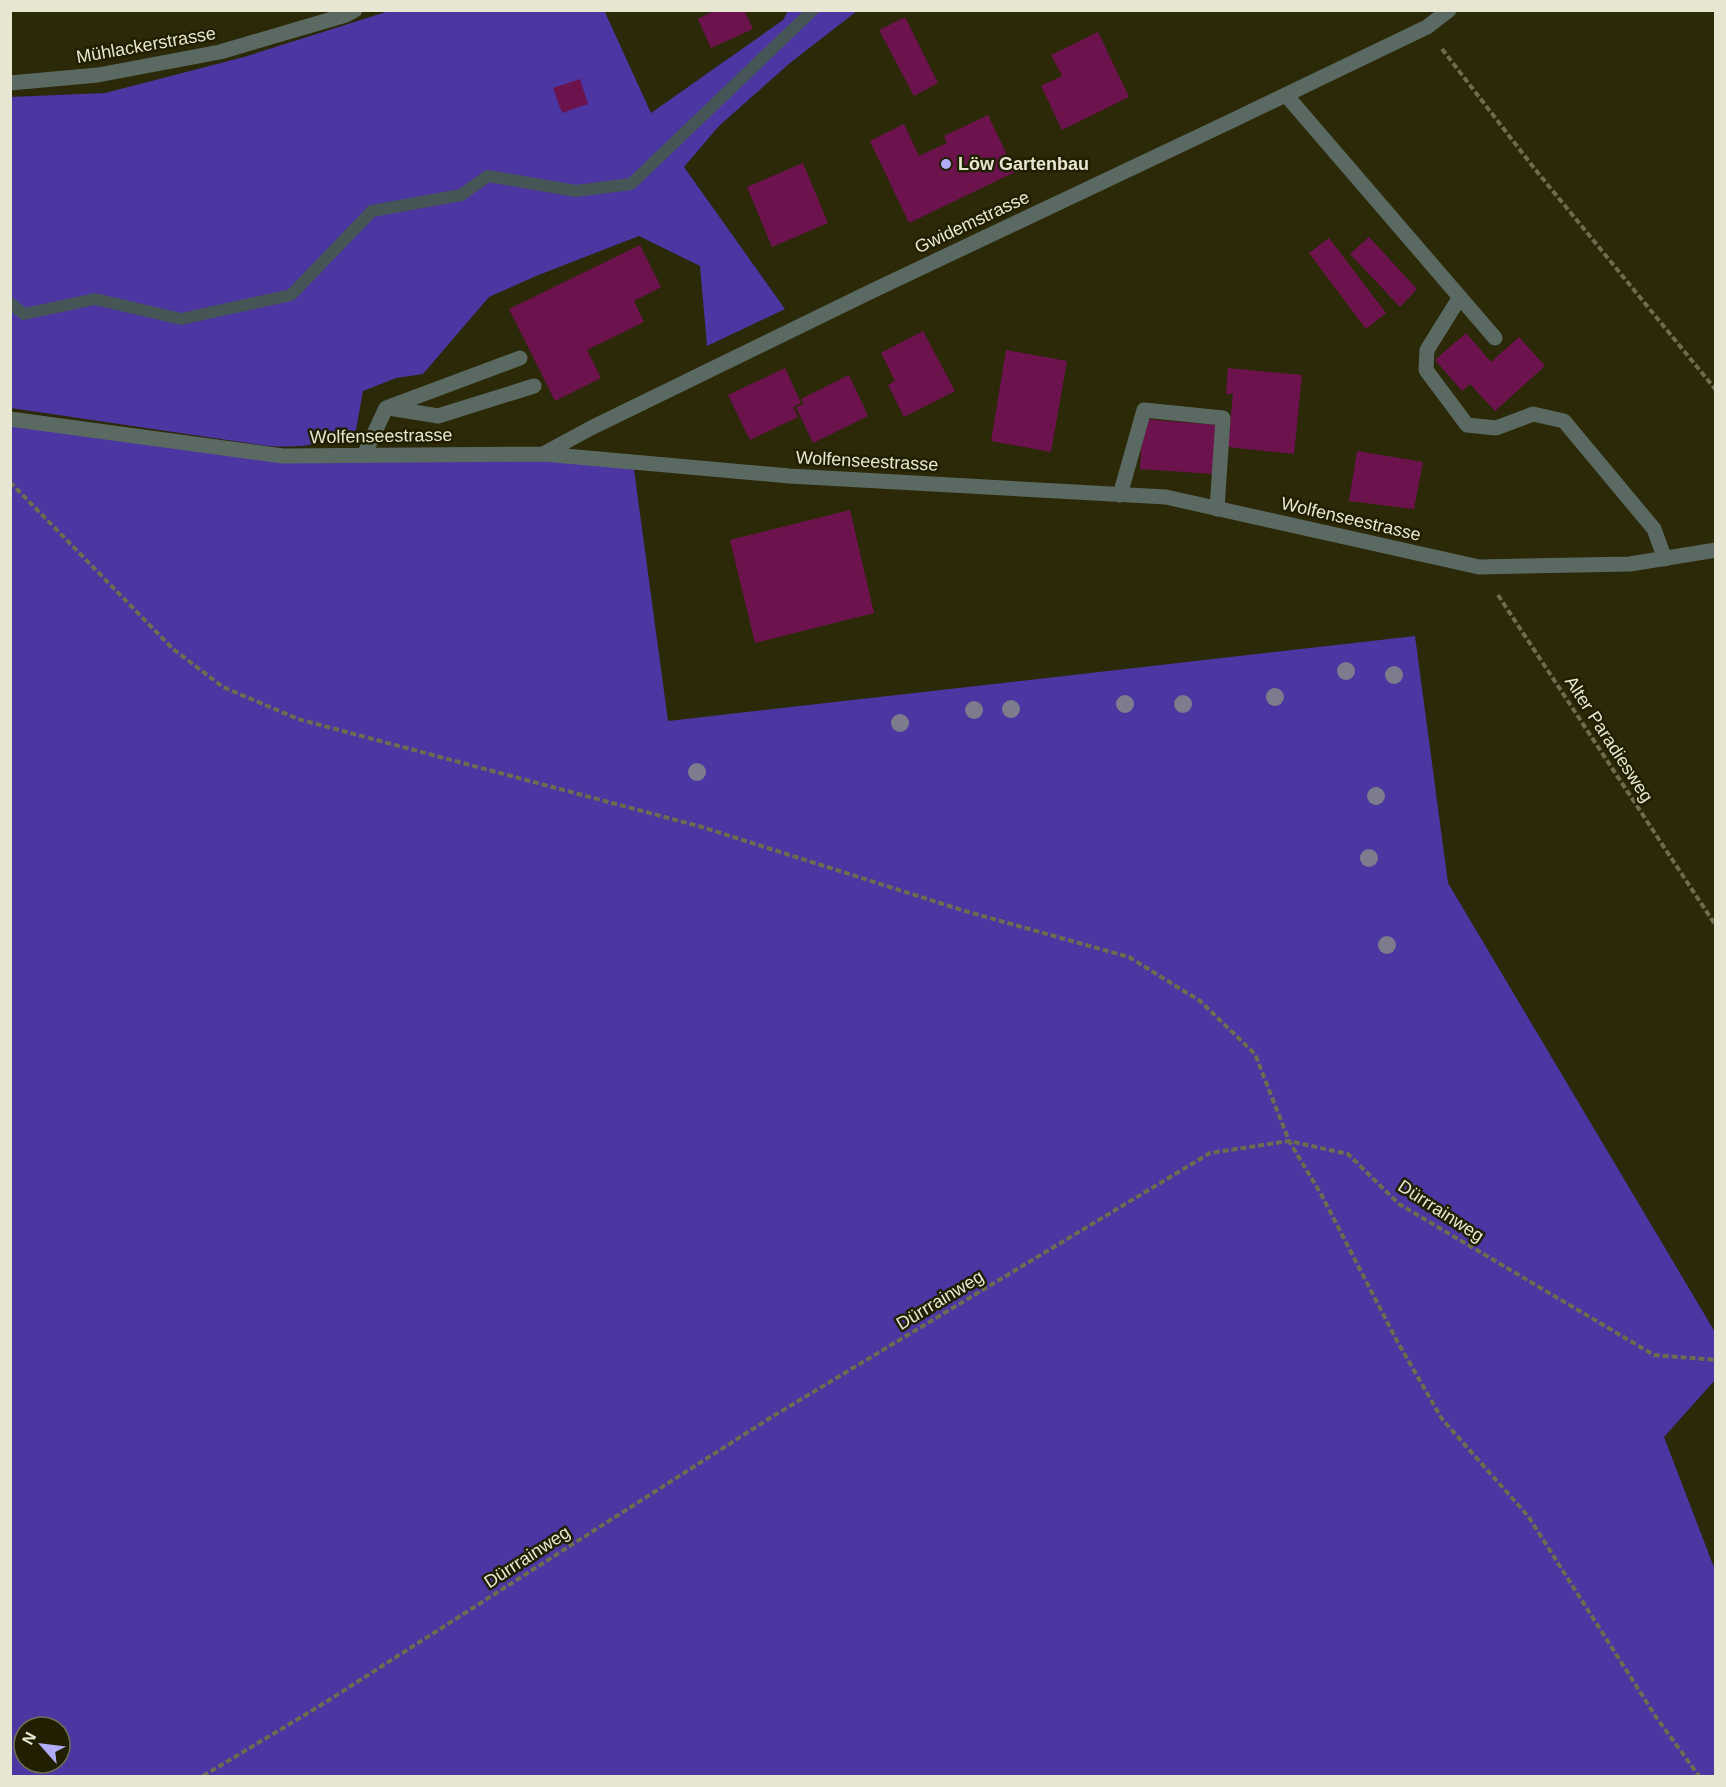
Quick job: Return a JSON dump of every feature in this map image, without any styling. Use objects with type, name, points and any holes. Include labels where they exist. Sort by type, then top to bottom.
[{"type":"street","name":"Mühlackerstrasse","points":[[10,83],[98,75],[220,52],[346,15],[355,10]]},
{"type":"street","name":"Gwidemstrasse","points":[[543,454],[591,428],[851,301],[1427,27],[1449,10]]},
{"type":"street","points":[[1286,95],[1496,338]]},
{"type":"street","points":[[1460,297],[1427,350],[1426,370],[1467,425],[1496,428],[1533,414],[1564,422],[1654,529],[1665,558]]},
{"type":"street","points":[[364,455],[386,408],[520,358]]},
{"type":"street","points":[[386,408],[438,416],[534,386]]},
{"type":"street","points":[[1120,495],[1144,410],[1223,418],[1216,509]]},
{"type":"street","name":"Wolfenseestrasse","points":[[10,419],[283,456],[543,454],[789,476],[1166,497],[1479,567],[1630,564],[1716,550]]},
{"type":"path","points":[[1427,27],[1461,75],[1534,168],[1716,390]]},
{"type":"path","points":[[10,483],[173,649],[223,687],[234,692],[298,719],[702,827],[965,911],[1129,957],[1200,1001],[1256,1054],[1289,1141],[1321,1194],[1397,1341],[1442,1419],[1528,1516],[1656,1716],[1699,1776]]},
{"type":"path","name":"Alter Paradiesweg","points":[[1479,567],[1716,926]]},
{"type":"path","name":"Dürrrainweg","points":[[203,1776],[318,1707],[770,1418],[1210,1153],[1289,1141],[1348,1154],[1399,1204],[1654,1355],[1716,1360]]},
{"type":"shaded area","points":[[604,10],[651,113],[783,20],[788,11],[857,11],[790,63],[719,126],[684,167],[785,309],[707,346],[700,266],[639,236],[489,297],[423,374],[396,378],[363,391],[356,430],[324,442],[303,446],[268,446],[11,408],[10,97],[105,93],[244,57],[389,11]]},
{"type":"shaded area","points":[[11,419],[283,456],[633,462],[668,721],[1415,636],[1448,883],[1715,1332],[1715,1380],[1664,1437],[1715,1570],[1715,1776],[11,1776]]},
{"type":"building","points":[[715,10],[744,10],[753,29],[711,48],[698,19]]},
{"type":"building","points":[[905,17],[938,83],[914,96],[879,30]]},
{"type":"building","points":[[1098,32],[1129,97],[1062,130],[1041,86],[1062,76],[1051,55]]},
{"type":"building","points":[[580,79],[588,104],[562,113],[553,88]]},
{"type":"building","name":"Löw Gartenbau","points":[[988,115],[1015,172],[909,223],[870,141],[904,124],[919,156],[947,143],[944,136]]},
{"type":"building","points":[[803,163],[828,223],[772,247],[747,187]]},
{"type":"building","points":[[1369,237],[1417,289],[1400,307],[1350,254]]},
{"type":"building","points":[[1329,238],[1386,313],[1366,329],[1309,253]]},
{"type":"building","points":[[640,245],[661,287],[634,301],[644,322],[587,350],[601,378],[555,401],[509,309]]},
{"type":"building","points":[[923,331],[955,391],[904,417],[888,385],[895,381],[881,353]]},
{"type":"building","points":[[1466,333],[1491,362],[1519,337],[1545,366],[1495,411],[1470,384],[1462,391],[1435,360]]},
{"type":"building","points":[[1006,350],[1067,361],[1051,452],[991,441]]},
{"type":"building","points":[[785,368],[801,403],[793,407],[798,417],[750,440],[728,395]]},
{"type":"building","points":[[1228,368],[1302,375],[1294,454],[1228,447],[1233,394],[1226,394]]},
{"type":"building","points":[[849,375],[868,416],[813,443],[796,407],[804,404],[801,399]]},
{"type":"building","points":[[1143,419],[1217,425],[1213,474],[1140,469]]},
{"type":"building","points":[[1357,451],[1423,462],[1414,509],[1349,501]]},
{"type":"building","points":[[850,510],[874,613],[755,643],[730,540]]},
{"type":"waterway","points":[[10,303],[24,314],[95,299],[181,319],[291,295],[372,211],[461,195],[488,176],[576,191],[631,184],[813,10]]},
{"type":"place","name":"Löw Gartenbau","points":[[946,164]]}]
